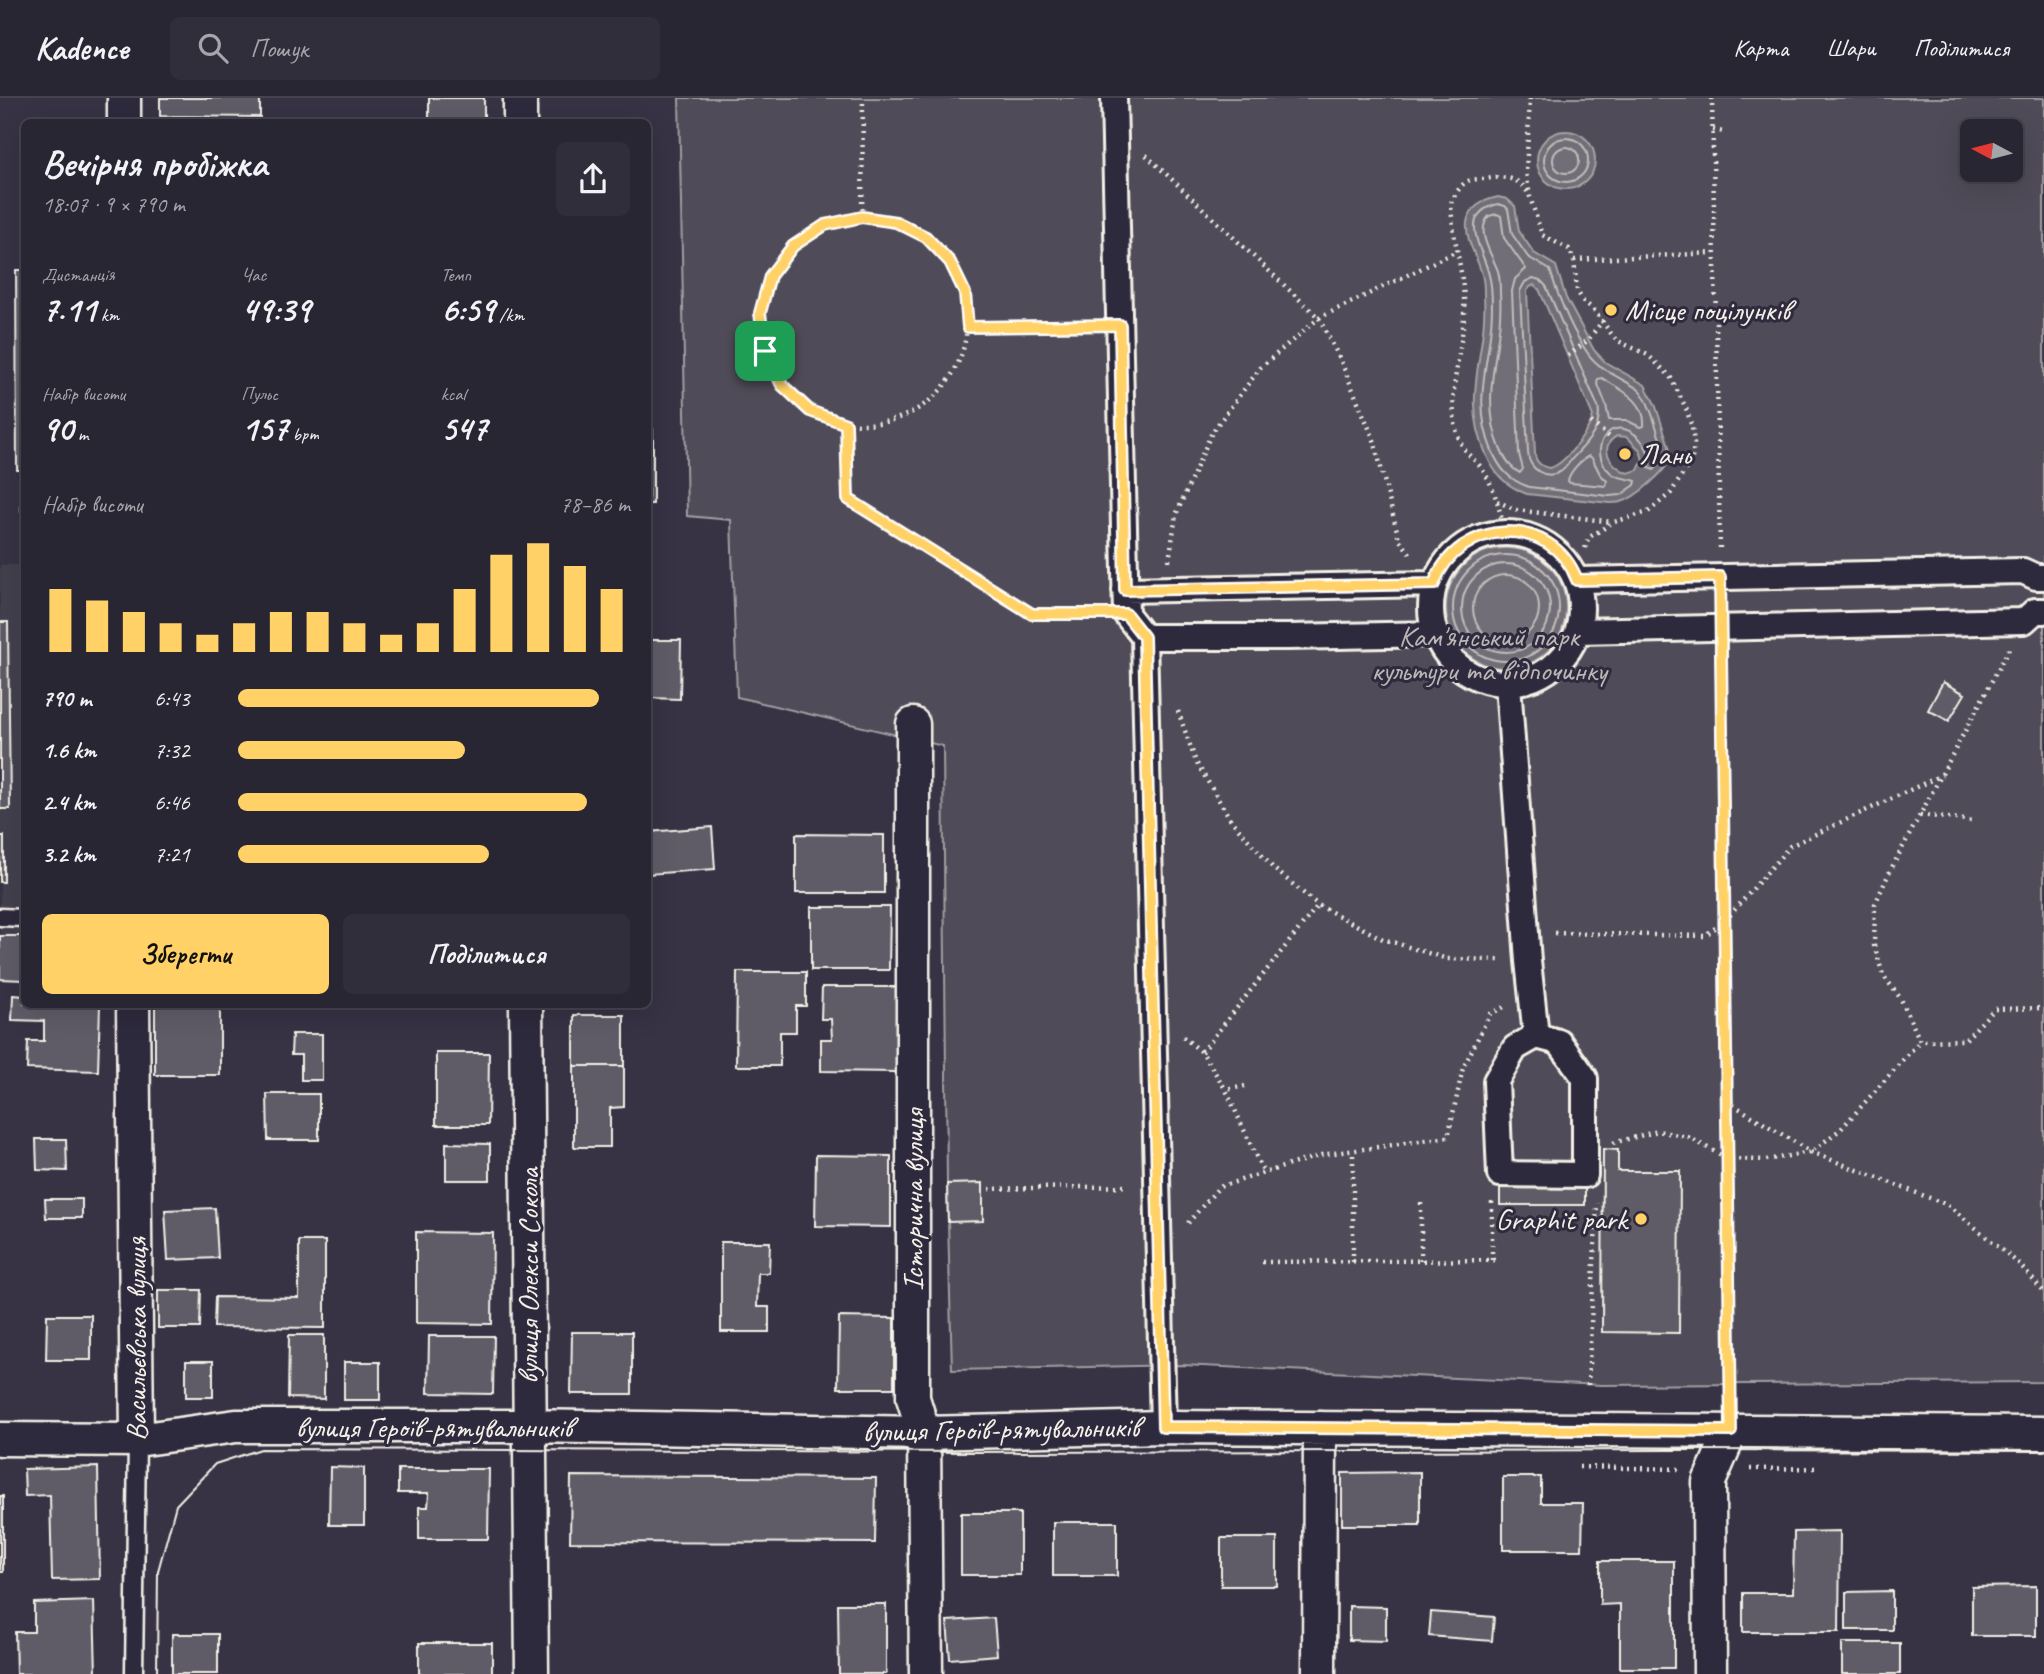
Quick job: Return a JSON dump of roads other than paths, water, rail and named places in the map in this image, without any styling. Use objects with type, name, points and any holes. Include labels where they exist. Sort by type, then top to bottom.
[{"type":"street","points":[[124,98],[124,119]]},
{"type":"street","points":[[520,98],[520,119]]},
{"type":"street","points":[[1114,98],[1126,602],[1144,637],[1163,1427]]},
{"type":"street","points":[[1505,531],[1534,536],[1559,552],[1576,579],[1582,606],[1578,631],[1561,660],[1537,678],[1508,684],[1478,679],[1453,663],[1436,639],[1430,609],[1434,584],[1451,555],[1476,538],[1505,531]]},
{"type":"street","points":[[1576,579],[2023,571],[2036,577],[2044,577]]},
{"type":"street","points":[[1126,602],[1434,584]]},
{"type":"street","points":[[1578,631],[2034,616]]},
{"type":"street","points":[[1144,637],[1435,634]]},
{"type":"street","points":[[1508,684],[1536,1036]]},
{"type":"street","name":"Історична вулиця","points":[[914,724],[913,1398],[924,1433],[926,1674]]},
{"type":"street","name":"Васильєвська вулиця","points":[[133,1008],[137,1440]]},
{"type":"street","name":"вулиця Олекси Сокола","points":[[526,1008],[532,1674]]},
{"type":"street","points":[[1536,1036],[1559,1042],[1585,1078],[1585,1175],[1500,1174],[1496,1081],[1515,1048],[1536,1036]]},
{"type":"street","name":"вулиця Героїв-рятувальників","points":[[0,1439],[137,1440],[236,1426],[529,1426],[924,1433],[1163,1427],[2044,1433]]},
{"type":"street","points":[[1319,1674],[1320,1428]]},
{"type":"street","points":[[1710,1674],[1709,1482],[1731,1431]]},
{"type":"lane","points":[[0,917],[21,918]]},
{"type":"lane","name":"Васильєвська вулиця","points":[[134,1674],[137,1440]]},
{"type":"water","points":[[1566,131],[1577,133],[1590,144],[1595,160],[1593,171],[1582,184],[1566,189],[1555,187],[1542,176],[1537,160],[1539,149],[1550,136]]},
{"type":"water","points":[[1498,197],[1507,199],[1515,206],[1519,231],[1534,253],[1556,266],[1566,298],[1594,350],[1605,362],[1645,385],[1655,404],[1671,458],[1656,477],[1627,500],[1610,503],[1527,494],[1502,478],[1486,454],[1475,412],[1484,316],[1484,285],[1468,237],[1467,222],[1474,208]],"holes":[[[1534,285],[1539,289],[1593,416],[1575,447],[1562,461],[1549,468],[1539,463],[1535,456],[1527,291]],[[1617,436],[1627,437],[1640,450],[1643,460],[1638,470],[1628,473],[1612,462],[1607,451],[1611,441]]]},
{"type":"water","points":[[1506,548],[1529,553],[1548,566],[1561,585],[1566,608],[1561,631],[1548,650],[1529,663],[1506,668],[1483,663],[1464,650],[1451,631],[1446,608],[1451,585],[1464,566],[1483,553]]},
{"type":"tram line","points":[[157,1674],[158,1571],[176,1505],[215,1464],[261,1449],[974,1452],[2044,1451]]},
{"type":"place","name":"Місце поцілунків","points":[[1611,310]]},
{"type":"place","name":"Лань","points":[[1625,454]]},
{"type":"place","name":"Graphit park","points":[[1641,1219]]},
{"type":"park label","name":"Кам'янський парк культури та відпочинку","points":[[1489,653]]}]
